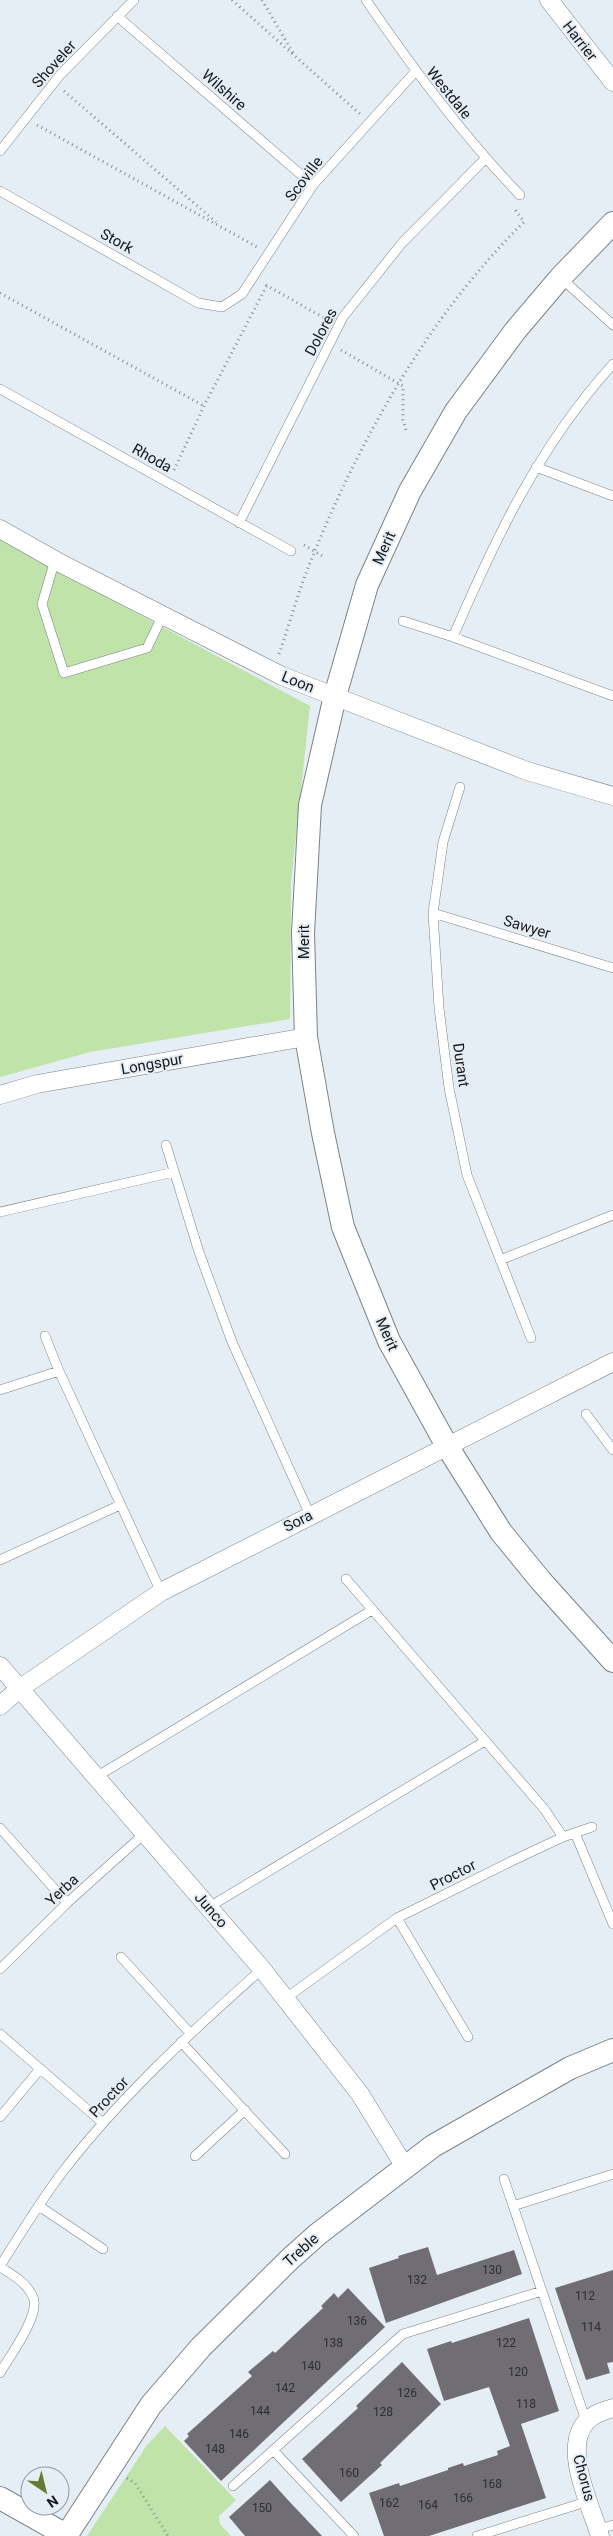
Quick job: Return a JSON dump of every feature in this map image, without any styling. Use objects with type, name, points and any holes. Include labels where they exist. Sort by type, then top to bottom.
[{"type":"street","name":"Harrier","points":[[549,0],[613,82]]},
{"type":"street","name":"Merit","points":[[613,224],[560,278],[515,331],[456,411],[410,491],[367,585],[335,696],[310,805],[303,933],[306,1037],[323,1133],[343,1227],[389,1341],[448,1446],[501,1532],[540,1581],[613,1661]]},
{"type":"street","name":"Loon","points":[[0,529],[56,560],[274,672],[527,771],[613,796]]},
{"type":"street","name":"Longspur","points":[[0,1095],[37,1084],[306,1037]]},
{"type":"street","name":"Sora","points":[[0,1706],[19,1689],[161,1592],[613,1362]]},
{"type":"street","name":"Junco","points":[[0,1666],[286,1998],[360,2094],[405,2166]]},
{"type":"street","name":"Treble","points":[[66,2536],[109,2466],[151,2405],[201,2347],[298,2252],[405,2166],[434,2146],[570,2068],[613,2050]]},
{"type":"street","points":[[586,2421],[597,2413],[613,2408]]},
{"type":"street","name":"Chorus","points":[[586,2421],[579,2432],[576,2447],[577,2463],[589,2500],[604,2530]]},
{"type":"street","points":[[0,2498],[66,2536]]},
{"type":"lane","name":"Shoveler","points":[[0,151],[54,82],[134,0]]},
{"type":"lane","name":"Westdale","points":[[366,0],[415,72],[485,159],[520,195]]},
{"type":"lane","name":"Wilshire","points":[[118,16],[313,185]]},
{"type":"lane","name":"Scoville","points":[[222,307],[242,294],[313,185],[415,72]]},
{"type":"lane","name":"Dolores","points":[[239,523],[343,316],[402,243],[485,159]]},
{"type":"lane","name":"Stork","points":[[0,191],[198,303],[222,307]]},
{"type":"lane","points":[[560,278],[613,325]]},
{"type":"lane","points":[[453,637],[491,548],[536,467],[597,382],[613,364]]},
{"type":"lane","name":"Rhoda","points":[[0,390],[291,551]]},
{"type":"lane","points":[[536,467],[613,496]]},
{"type":"lane","points":[[56,560],[42,604],[64,673],[146,648],[162,615]]},
{"type":"lane","points":[[403,621],[453,637],[613,696]]},
{"type":"lane","name":"Durant","points":[[460,787],[443,842],[433,913],[439,1008],[449,1088],[467,1175],[531,1338]]},
{"type":"lane","name":"Sawyer","points":[[433,913],[613,968]]},
{"type":"lane","points":[[166,1145],[199,1252],[232,1342],[310,1515]]},
{"type":"lane","points":[[0,1212],[174,1172]]},
{"type":"lane","points":[[500,1260],[613,1215]]},
{"type":"lane","points":[[45,1336],[59,1371],[161,1592]]},
{"type":"lane","points":[[0,1390],[59,1371]]},
{"type":"lane","points":[[586,1414],[613,1450]]},
{"type":"lane","points":[[0,1560],[120,1505]]},
{"type":"lane","points":[[346,1579],[545,1810],[563,1837]]},
{"type":"lane","points":[[96,1777],[372,1610]]},
{"type":"lane","points":[[209,1907],[485,1741]]},
{"type":"lane","name":"Proctor","points":[[286,1998],[397,1918],[563,1837],[592,1827]]},
{"type":"lane","points":[[0,1828],[68,1903]]},
{"type":"lane","name":"Yerba","points":[[0,1969],[68,1903],[145,1833]]},
{"type":"lane","points":[[575,1833],[613,1924]]},
{"type":"lane","points":[[397,1918],[468,2037]]},
{"type":"lane","points":[[121,1957],[190,2032]]},
{"type":"lane","name":"Proctor","points":[[0,2266],[60,2175],[103,2123],[190,2032],[262,1969]]},
{"type":"lane","points":[[0,2034],[103,2123]]},
{"type":"lane","points":[[181,2042],[285,2154]]},
{"type":"lane","points":[[0,2116],[40,2069]]},
{"type":"lane","points":[[195,2156],[244,2110]]},
{"type":"lane","points":[[513,2206],[613,2174]]},
{"type":"lane","points":[[504,2179],[586,2421]]},
{"type":"lane","points":[[39,2206],[103,2249]]},
{"type":"lane","points":[[0,2266],[21,2280],[34,2299],[33,2317],[0,2373]]},
{"type":"lane","points":[[233,2486],[404,2334],[542,2291]]},
{"type":"lane","points":[[273,2450],[354,2536]]},
{"type":"lane","points":[[480,2536],[589,2500]]},
{"type":"path","points":[[232,0],[370,122]]},
{"type":"path","points":[[262,0],[295,56]]},
{"type":"path","points":[[54,82],[222,227]]},
{"type":"path","points":[[25,119],[269,253]]},
{"type":"path","points":[[274,672],[315,551],[351,469],[376,422],[400,383],[451,307],[524,222],[513,207],[520,195]]},
{"type":"path","points":[[253,277],[338,326]]},
{"type":"path","points":[[169,484],[204,406],[267,285]]},
{"type":"path","points":[[0,293],[204,406]]},
{"type":"path","points":[[330,344],[400,383],[404,390],[403,420],[406,430]]},
{"type":"path","points":[[291,551],[302,544],[324,557]]},
{"type":"path","points":[[109,2466],[135,2483],[168,2536]]},
{"type":"green space","points":[[0,540],[310,706],[291,882],[290,1019],[90,1052],[0,1077]]},
{"type":"green space","points":[[165,2426],[236,2500],[219,2516],[220,2524],[231,2536],[87,2536],[147,2445]]},
{"type":"building","points":[[428,2247],[437,2275],[514,2250],[522,2274],[386,2323],[369,2268],[399,2258],[398,2256]]},
{"type":"building","points":[[613,2270],[613,2362],[607,2363],[610,2373],[586,2380],[555,2288]]},
{"type":"building","points":[[348,2288],[385,2327],[221,2481],[184,2441],[189,2436],[187,2434],[252,2376],[248,2372],[273,2351],[275,2353],[323,2308],[321,2306],[334,2293],[338,2298]]},
{"type":"building","points":[[529,2318],[559,2411],[521,2424],[546,2498],[429,2536],[384,2536],[369,2493],[399,2483],[400,2486],[463,2463],[464,2466],[498,2455],[497,2451],[510,2446],[489,2387],[444,2401],[427,2349],[451,2341],[452,2343]]},
{"type":"building","points":[[402,2362],[441,2404],[380,2463],[382,2465],[341,2502],[302,2459],[358,2408],[356,2406]]},
{"type":"building","points":[[270,2480],[322,2536],[245,2536],[229,2517]]}]
